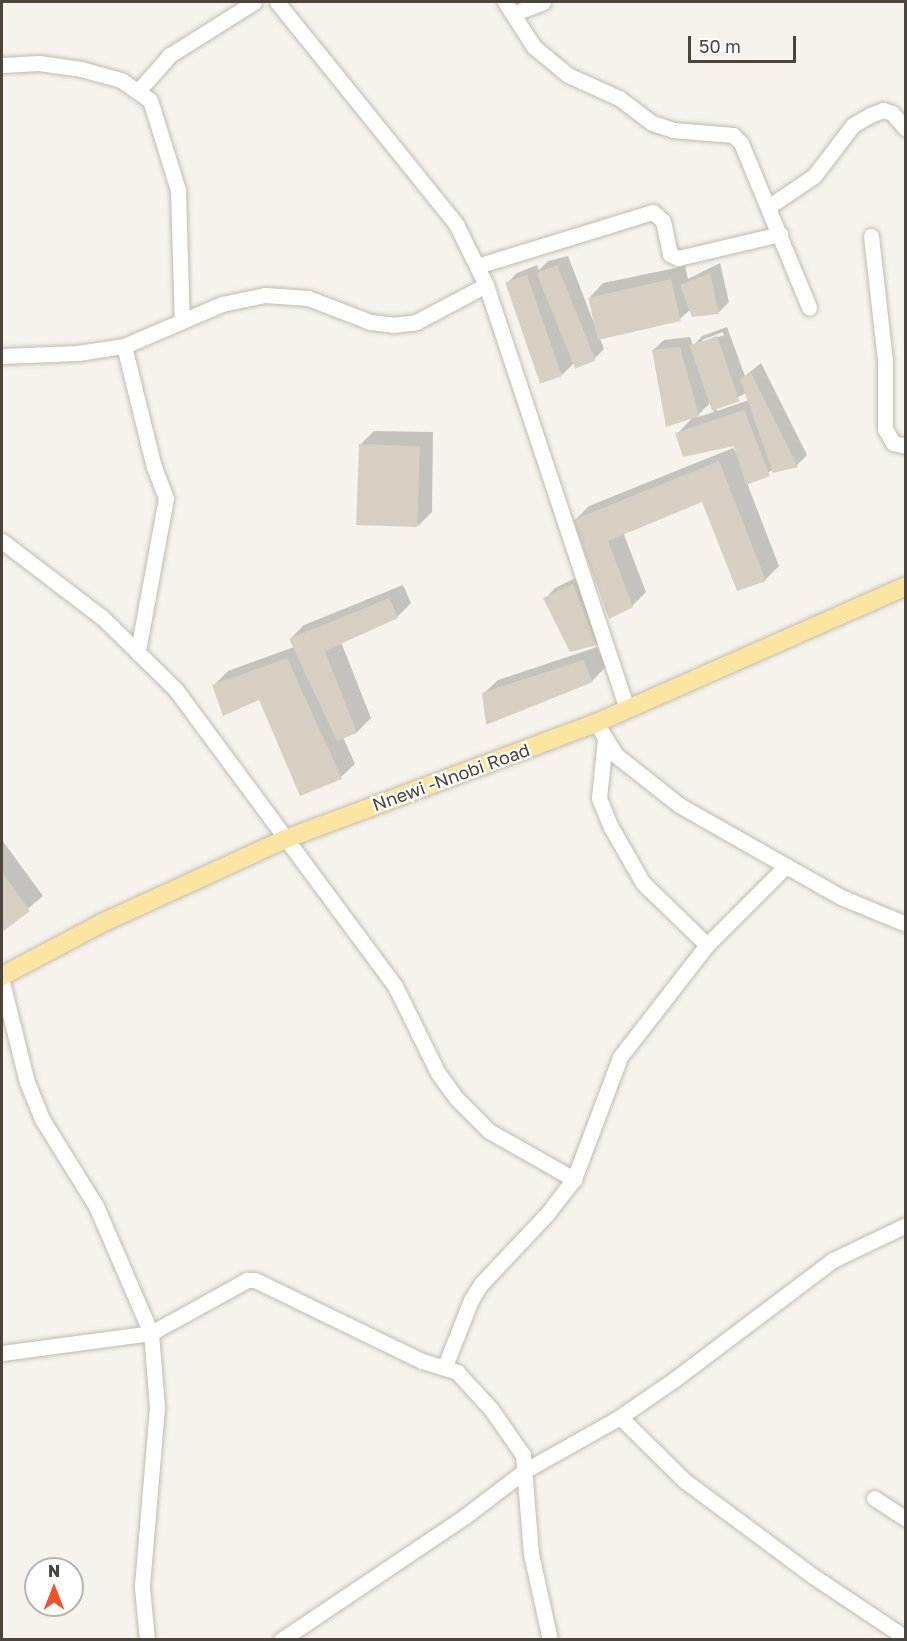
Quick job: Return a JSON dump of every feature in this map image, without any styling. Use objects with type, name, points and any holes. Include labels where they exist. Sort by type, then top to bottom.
[{"type":"main road","name":"Nnewi -Nnobi Road","points":[[2,976],[102,923],[283,840],[601,731],[627,709],[906,586]]},
{"type":"street","points":[[140,90],[170,55],[254,2]]},
{"type":"street","points":[[298,2],[282,7],[456,224],[486,285],[627,709]]},
{"type":"street","points":[[543,2],[510,7],[534,47],[568,75],[619,98],[652,123],[673,130],[733,135],[741,143],[809,307]]},
{"type":"street","points":[[2,65],[39,63],[81,69],[140,90],[157,114],[178,190],[182,321]]},
{"type":"street","points":[[768,207],[814,176],[854,125],[870,115],[883,110],[892,113],[906,129]]},
{"type":"street","points":[[477,266],[652,212],[663,221],[670,254],[678,258],[780,234]]},
{"type":"street","points":[[871,236],[885,360],[885,429],[893,443],[906,446]]},
{"type":"street","points":[[2,356],[78,353],[124,346],[222,304],[265,295],[308,297],[370,322],[393,325],[416,322],[486,285]]},
{"type":"street","points":[[124,346],[154,467],[166,498],[138,650]]},
{"type":"street","points":[[2,541],[104,619],[176,690],[283,840],[395,986],[438,1073],[456,1098],[489,1131],[574,1179]]},
{"type":"street","points":[[601,731],[644,781],[678,805],[841,897],[906,924]]},
{"type":"street","points":[[601,731],[599,798],[611,827],[643,883],[707,945]]},
{"type":"street","points":[[445,1366],[471,1300],[481,1284],[547,1214],[574,1179],[620,1057],[707,945],[786,866]]},
{"type":"street","points":[[2,982],[27,1082],[42,1119],[96,1206],[151,1333],[157,1407],[142,1587],[147,1640]]},
{"type":"street","points":[[281,1640],[464,1517],[526,1470],[620,1417],[809,1276],[906,1225]]},
{"type":"street","points":[[2,1353],[151,1333],[255,1280],[422,1361],[457,1371],[490,1409],[523,1455],[531,1554],[549,1640]]},
{"type":"street","points":[[620,1417],[686,1481],[813,1576],[906,1638]]},
{"type":"street","points":[[874,1498],[906,1520]]},
{"type":"building","points":[[557,265],[596,360],[575,369],[537,273]]},
{"type":"building","points":[[710,273],[719,314],[692,317],[680,285]]},
{"type":"building","points":[[527,275],[562,376],[540,384],[505,282]]},
{"type":"building","points":[[671,279],[681,321],[598,340],[588,298]]},
{"type":"building","points":[[717,336],[739,401],[712,411],[690,345]]},
{"type":"building","points":[[680,347],[699,416],[666,427],[652,350]]},
{"type":"building","points":[[751,373],[798,467],[773,473],[740,379]]},
{"type":"building","points":[[744,410],[770,476],[746,485],[734,446],[683,457],[675,433]]},
{"type":"building","points":[[359,444],[420,446],[417,527],[356,525]]},
{"type":"building","points":[[719,461],[766,581],[737,591],[702,502],[608,541],[633,607],[609,619],[573,520]]},
{"type":"building","points":[[573,584],[597,645],[570,652],[543,598]]},
{"type":"building","points":[[389,598],[398,618],[325,651],[357,733],[337,741],[289,639]]},
{"type":"building","points":[[287,658],[342,779],[300,796],[259,700],[223,716],[212,685]]},
{"type":"building","points":[[583,660],[593,682],[486,725],[482,693]]},
{"type":"building","points":[[2,872],[30,911],[2,932]]}]
